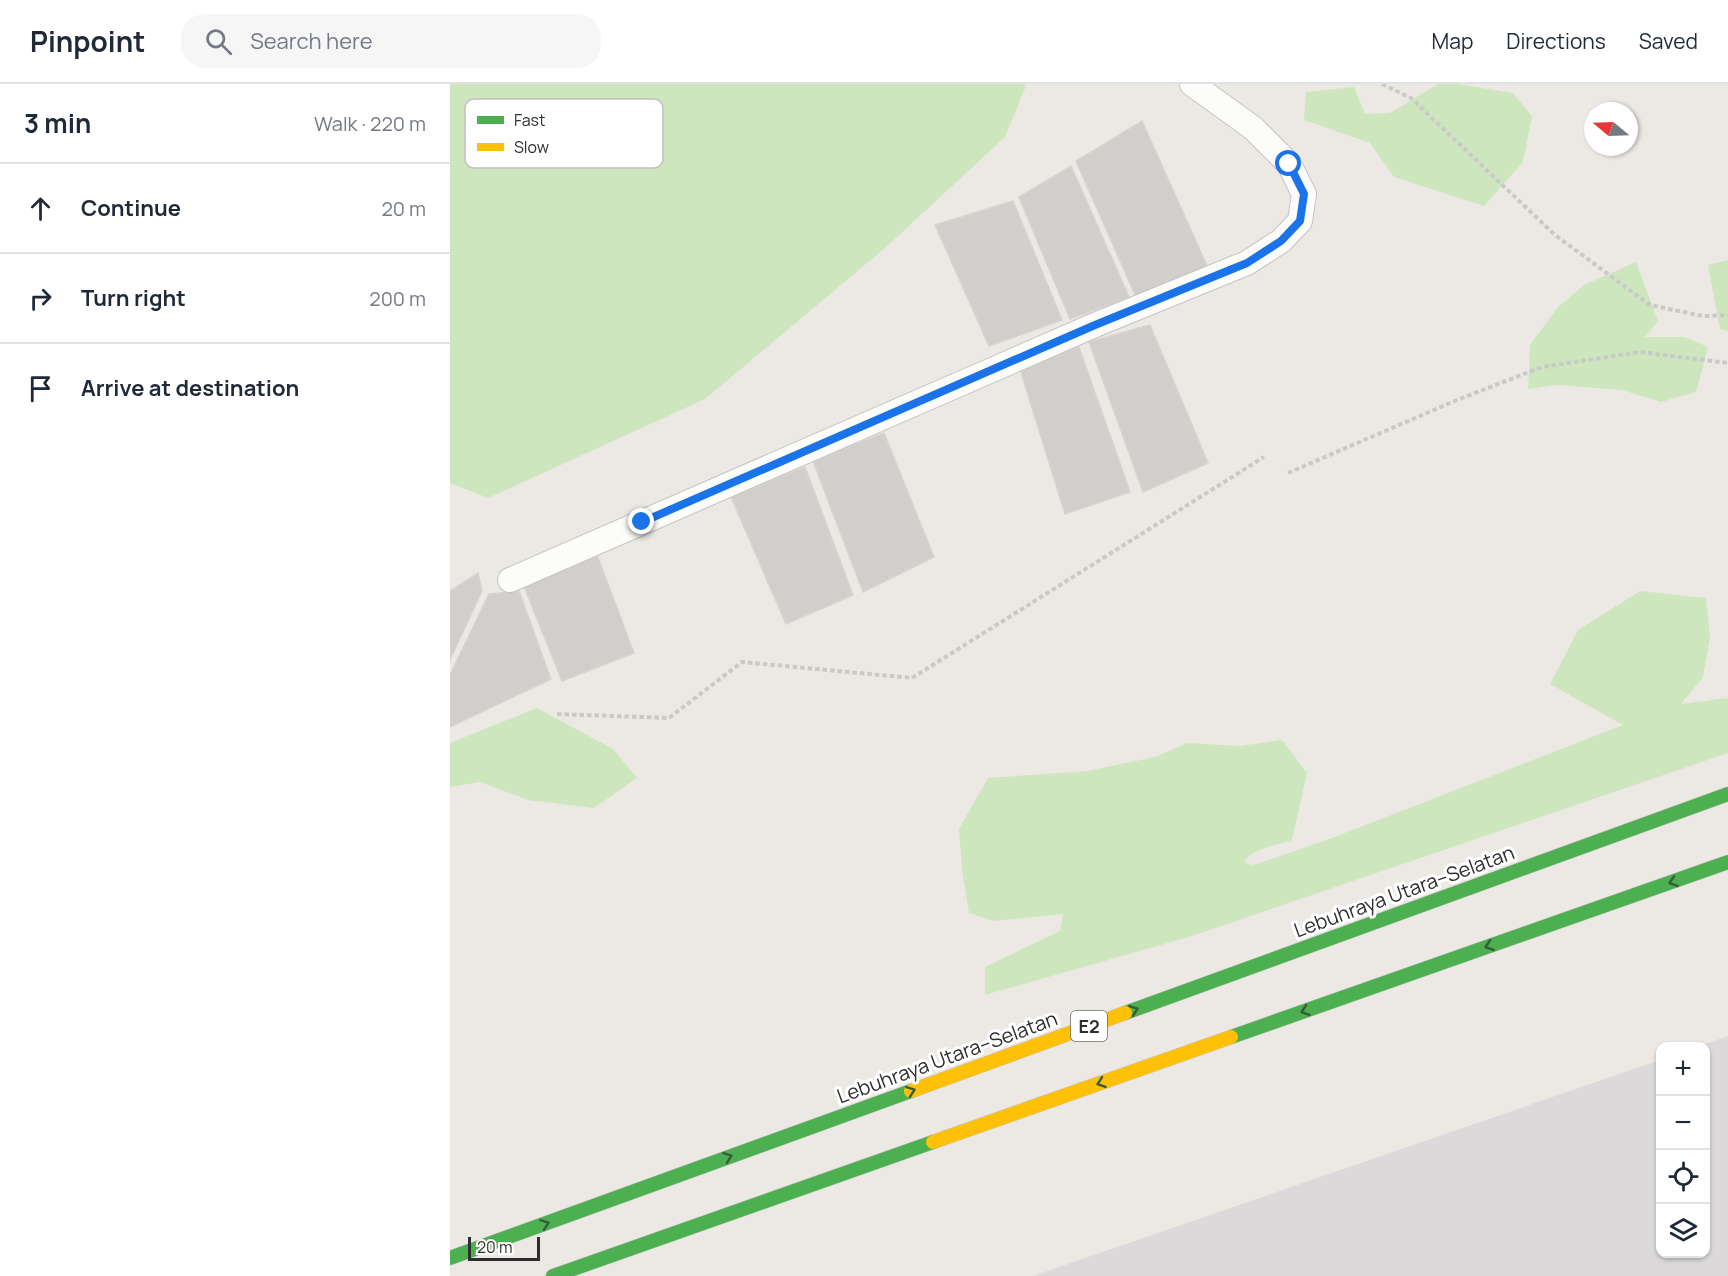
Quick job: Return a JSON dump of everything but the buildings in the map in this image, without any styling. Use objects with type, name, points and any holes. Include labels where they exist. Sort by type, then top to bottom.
[{"type":"highway","name":"Lebuhraya Utara–Selatan","points":[[450,1258],[1728,794]]},
{"type":"highway","points":[[553,1276],[1728,862]]},
{"type":"street","points":[[510,580],[1095,325],[1247,263],[1281,241],[1300,221],[1304,194],[1289,164],[1253,128],[1192,84]]},
{"type":"path","points":[[1382,84],[1410,98],[1555,235],[1650,304],[1703,316],[1728,315]]},
{"type":"path","points":[[1288,473],[1542,366],[1640,352],[1728,363]]},
{"type":"path","points":[[557,714],[669,718],[742,662],[912,678],[1264,457]]},
{"type":"shaded area","points":[[1728,1036],[1728,1276],[1033,1276],[1656,1061],[1656,1258],[1710,1258],[1710,1042]]},
{"type":"green space","points":[[450,84],[1025,84],[1005,137],[885,248],[705,399],[488,498],[450,483]]},
{"type":"green space","points":[[1438,84],[1458,84],[1513,93],[1532,116],[1523,162],[1484,206],[1394,177],[1370,143],[1304,120],[1306,92],[1354,87],[1365,114],[1390,113]]},
{"type":"green space","points":[[1728,260],[1728,331],[1720,329],[1708,265]]},
{"type":"green space","points":[[1636,262],[1658,321],[1645,337],[1685,337],[1708,347],[1696,392],[1661,402],[1622,390],[1558,385],[1528,389],[1530,345],[1558,307],[1584,285]]},
{"type":"green space","points":[[1640,591],[1706,598],[1710,638],[1703,677],[1681,704],[1728,698],[1728,753],[1192,936],[985,995],[985,967],[1060,931],[1063,914],[993,921],[969,913],[962,870],[959,829],[988,778],[1087,771],[1155,757],[1187,743],[1239,746],[1282,740],[1307,773],[1292,840],[1260,850],[1245,860],[1251,865],[1260,863],[1332,838],[1623,725],[1550,684],[1578,630]]},
{"type":"green space","points":[[537,708],[613,749],[637,778],[594,808],[528,800],[480,782],[450,787],[450,743]]},
{"type":"traffic: fast","points":[[1125,1013],[1728,794]]},
{"type":"traffic: fast","points":[[1231,1037],[1728,862]]},
{"type":"traffic: fast","points":[[450,1258],[911,1091]]},
{"type":"traffic: fast","points":[[553,1276],[933,1142]]},
{"type":"traffic: slow","points":[[911,1091],[1125,1013]]},
{"type":"traffic: slow","points":[[933,1142],[1231,1037]]},
{"type":"route","points":[[642,522],[1095,325],[1247,263],[1281,241],[1300,221],[1304,194],[1289,164]]}]
